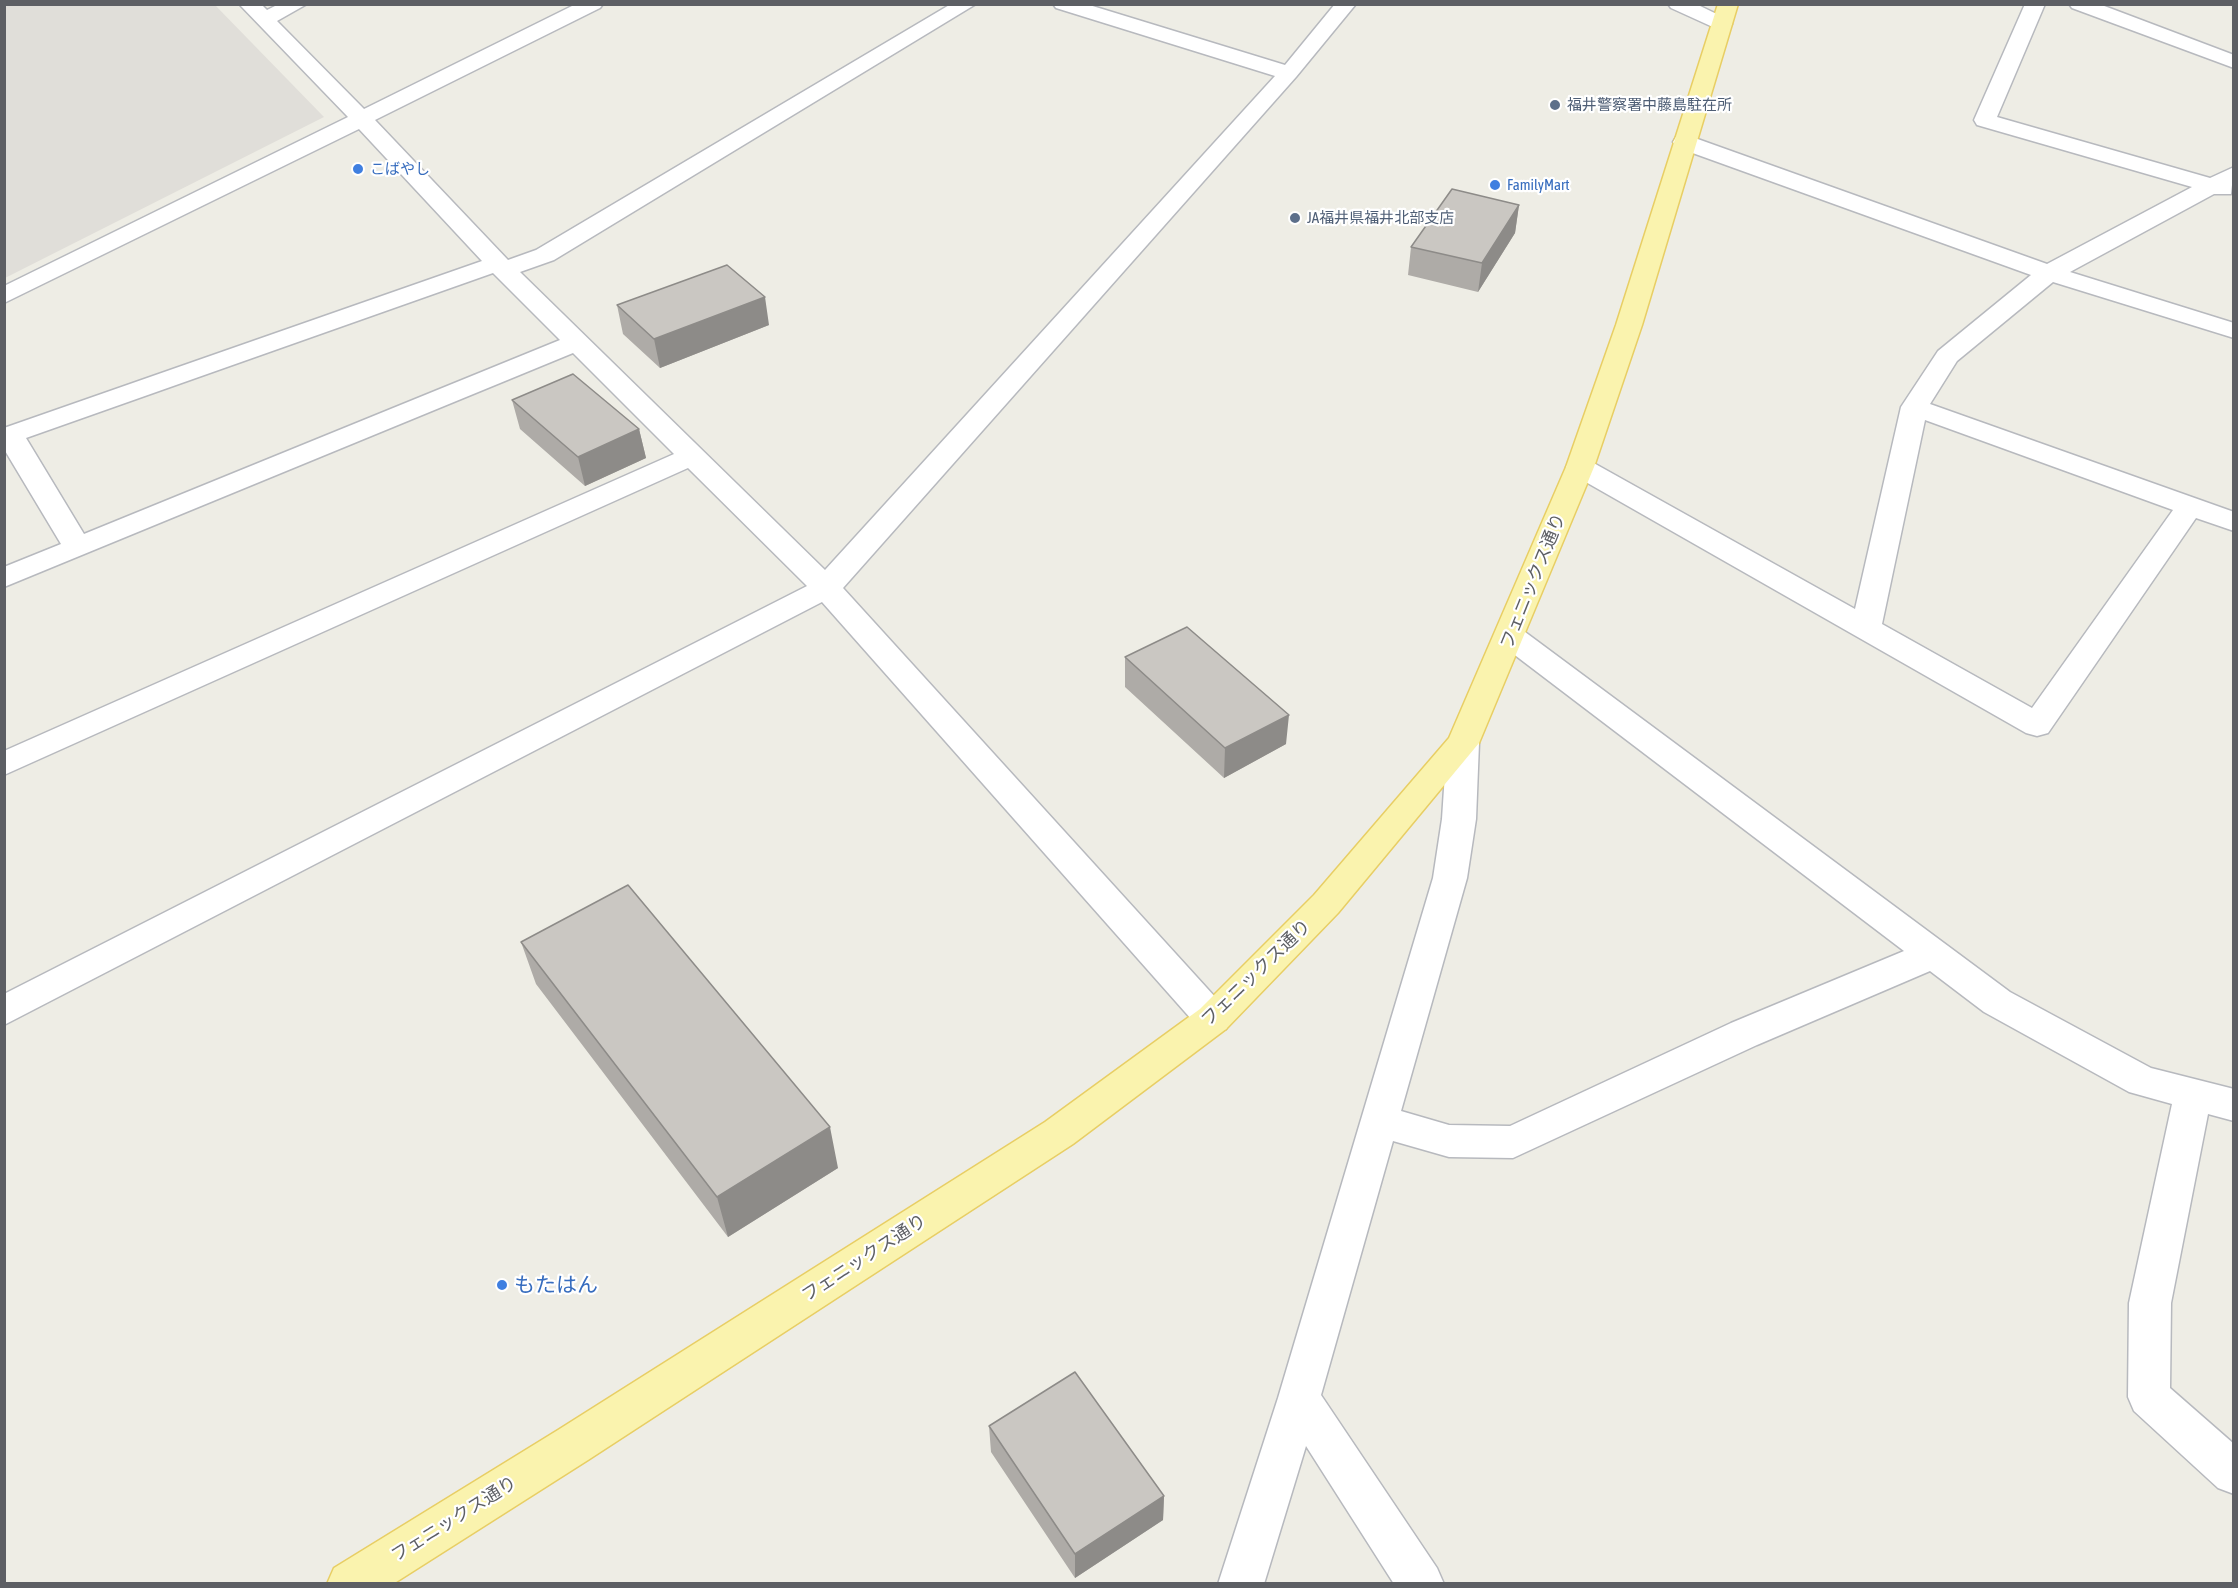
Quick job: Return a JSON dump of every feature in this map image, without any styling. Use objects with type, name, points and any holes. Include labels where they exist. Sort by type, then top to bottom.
[{"type":"main road","name":"フェニックス通り","points":[[350,1584],[1059,1133],[1213,1019],[1326,904],[1463,743],[1580,467],[1629,325],[1725,14]]},
{"type":"street","points":[[256,12],[297,4]]},
{"type":"street","points":[[4,296],[593,4]]},
{"type":"street","points":[[78,548],[7,436],[501,266],[545,255],[966,4]]},
{"type":"street","points":[[1063,4],[1289,73]]},
{"type":"street","points":[[4,1011],[826,588],[1289,73],[1346,4]]},
{"type":"street","points":[[1678,4],[1725,14]]},
{"type":"street","points":[[2035,4],[1985,120],[2223,189]]},
{"type":"street","points":[[2079,4],[2234,62]]},
{"type":"street","points":[[256,12],[363,120],[501,266],[826,588],[1213,1019]]},
{"type":"street","points":[[1684,142],[2049,273],[2234,332]]},
{"type":"street","points":[[1866,630],[1914,407],[1947,356],[2049,273],[2223,189],[2234,174]]},
{"type":"street","points":[[4,578],[578,342]]},
{"type":"street","points":[[1914,407],[2234,522]]},
{"type":"street","points":[[4,764],[692,456]]},
{"type":"street","points":[[1580,467],[2037,725],[2190,506]]},
{"type":"street","points":[[1510,636],[1997,1002],[2142,1081],[2234,1105]]},
{"type":"street","points":[[1240,1584],[1299,1398],[1450,878],[1459,819],[1463,743]]},
{"type":"street","points":[[1378,1121],[1449,1141],[1513,1142],[1744,1034],[1934,954]]},
{"type":"street","points":[[2193,1095],[2150,1303],[2149,1396],[2234,1473]]},
{"type":"street","points":[[1299,1398],[1421,1584]]},
{"type":"shaded area","points":[[5,4],[215,5],[324,117],[5,278]]},
{"type":"building","points":[[1452,189],[1519,205],[1482,263],[1411,247]]},
{"type":"building","points":[[727,265],[765,297],[654,339],[617,305]]},
{"type":"building","points":[[573,374],[639,429],[578,457],[512,400]]},
{"type":"building","points":[[1187,627],[1289,715],[1225,748],[1125,657]]},
{"type":"building","points":[[628,885],[830,1127],[717,1197],[521,942]]},
{"type":"building","points":[[1075,1372],[1164,1496],[1075,1554],[989,1426]]},
{"type":"place","name":"福井警察署中藤島駐在所","points":[[1555,105]]},
{"type":"place","name":"こばやし","points":[[358,169]]},
{"type":"place","name":"FamilyMart","points":[[1495,185]]},
{"type":"place","name":"JA福井県福井北部支店","points":[[1295,218]]},
{"type":"place","name":"もたはん","points":[[502,1285]]}]
